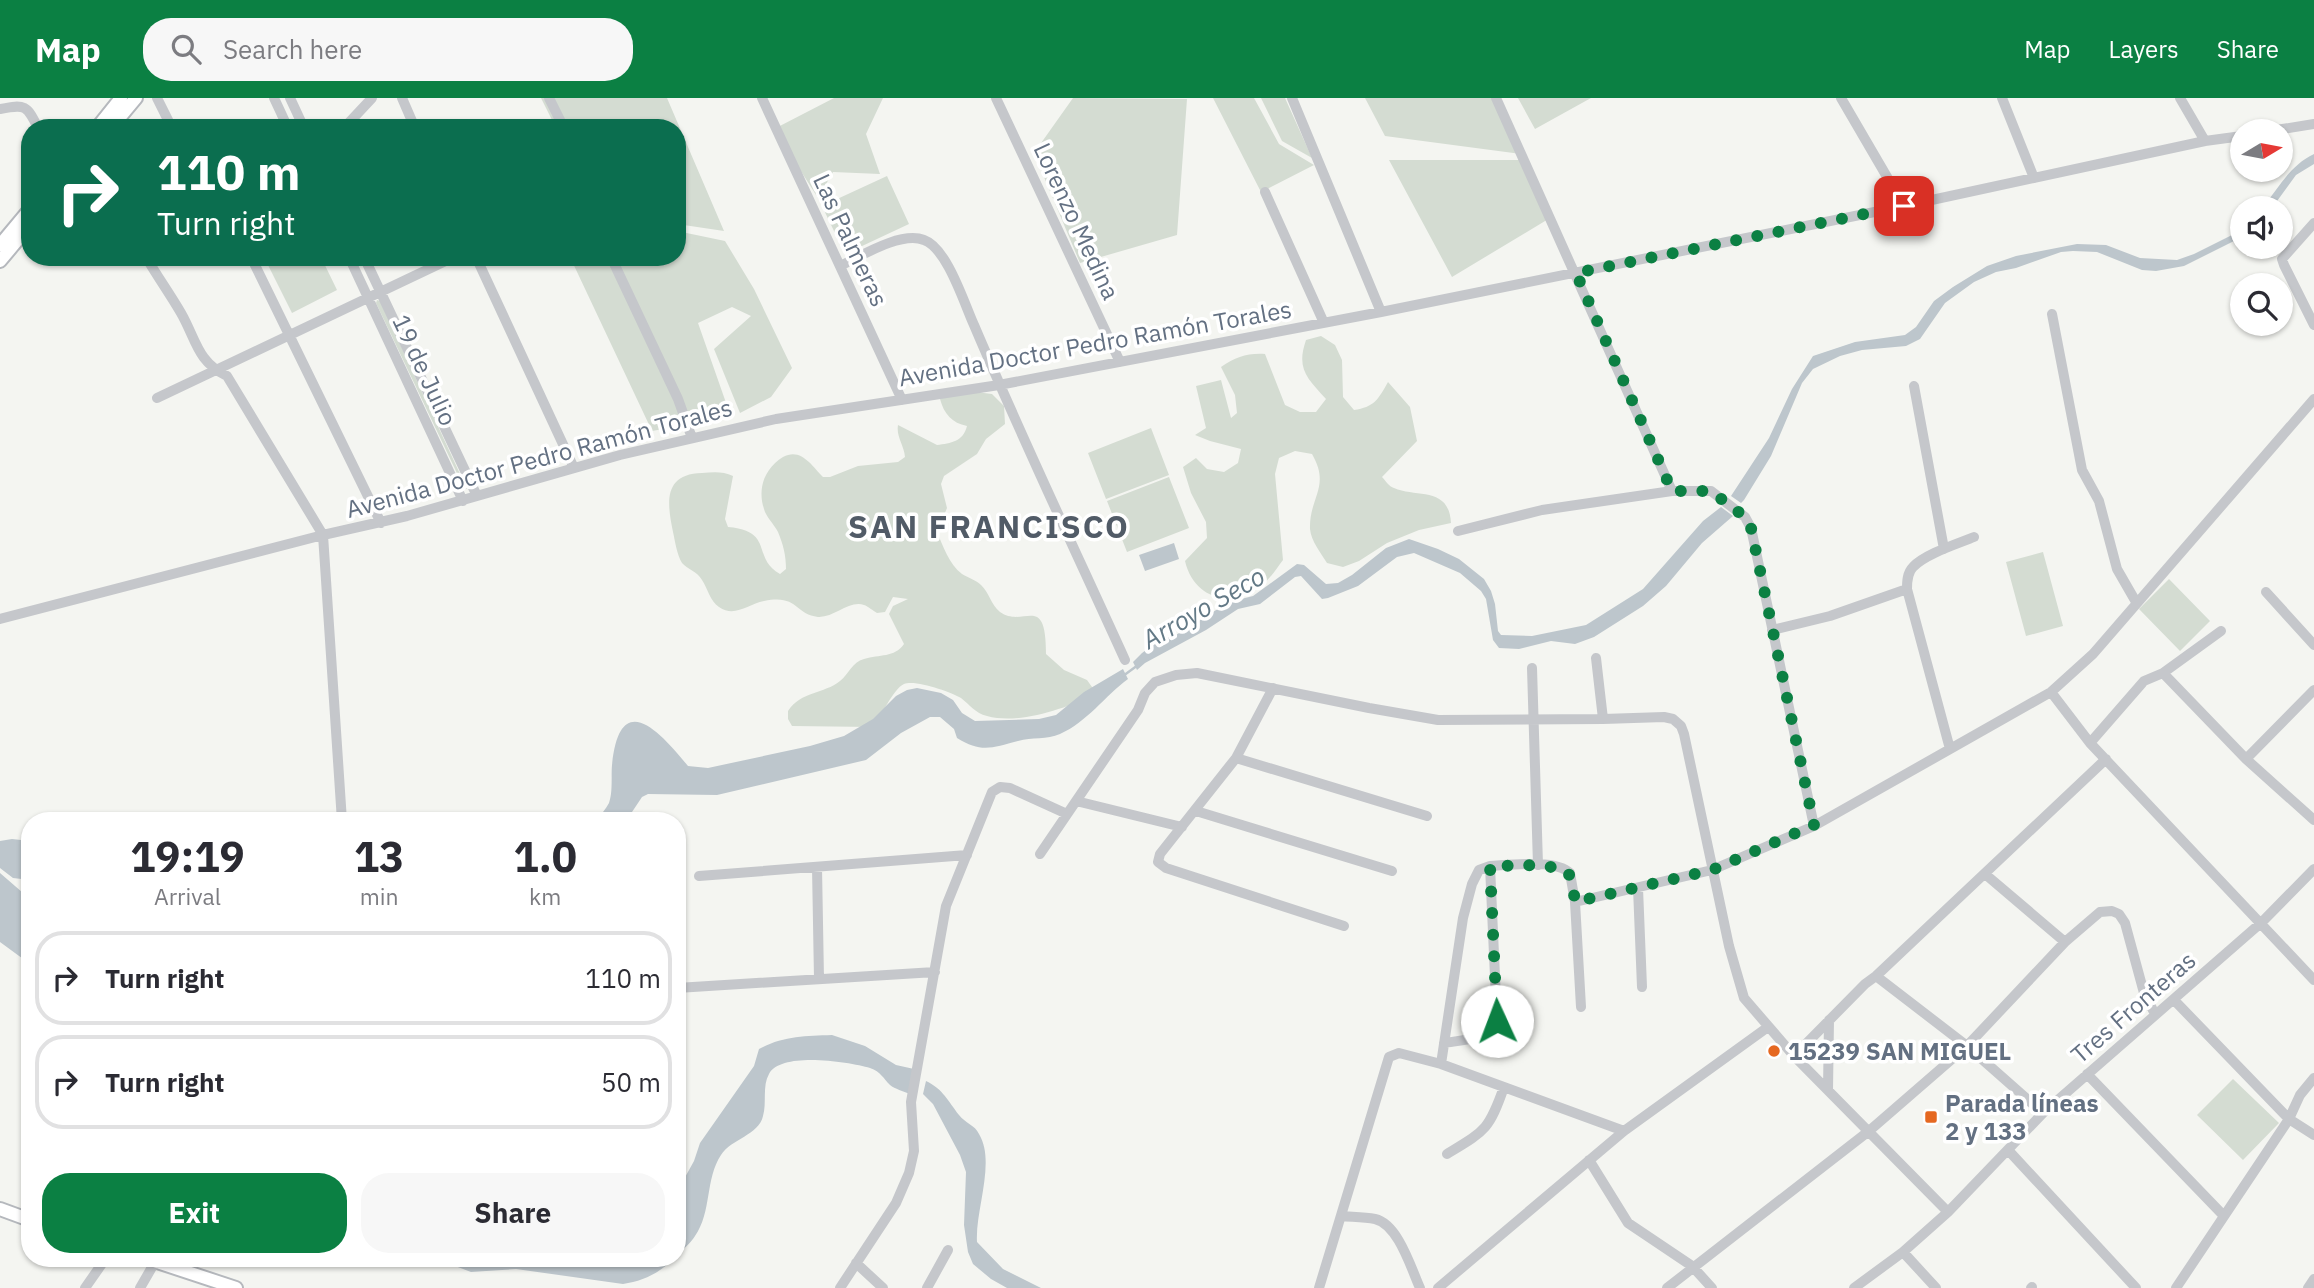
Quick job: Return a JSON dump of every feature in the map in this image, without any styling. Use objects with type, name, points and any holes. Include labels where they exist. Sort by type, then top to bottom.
[{"type":"main road","points":[[104,119],[121,98]]},
{"type":"main road","points":[[118,119],[136,98]]},
{"type":"main road","points":[[0,245],[21,220]]},
{"type":"main road","points":[[0,261],[21,236]]},
{"type":"main road","points":[[0,1209],[21,1217]]},
{"type":"main road","points":[[172,1267],[236,1288]]},
{"type":"street","points":[[157,98],[168,119]]},
{"type":"street","points":[[274,98],[284,119]]},
{"type":"street","points":[[290,98],[299,119]]},
{"type":"street","points":[[352,119],[372,98]]},
{"type":"street","points":[[402,98],[411,119]]},
{"type":"street","points":[[549,98],[560,119]]},
{"type":"street","name":"Las Palmeras","points":[[762,98],[902,400]]},
{"type":"street","name":"Lorenzo Medina","points":[[996,98],[1120,362]]},
{"type":"street","points":[[1292,98],[1381,312]]},
{"type":"street","points":[[1496,98],[1672,491]]},
{"type":"street","points":[[1841,98],[1904,206]]},
{"type":"street","points":[[2003,98],[2034,178]]},
{"type":"street","points":[[2180,98],[2205,141]]},
{"type":"street","points":[[0,109],[17,106],[25,108],[31,111],[34,119]]},
{"type":"street","points":[[2293,127],[2314,124]]},
{"type":"street","name":"Avenida Doctor Pedro Ramón Torales","points":[[0,618],[323,535],[381,523],[574,468],[776,419],[999,385],[1381,312],[2230,138]]},
{"type":"street","points":[[1265,192],[1324,323]]},
{"type":"street","points":[[2314,223],[2282,261],[2314,324]]},
{"type":"street","points":[[839,266],[898,240],[923,240],[938,249],[1125,660]]},
{"type":"street","points":[[152,266],[181,314],[201,355],[215,370],[227,376],[323,535],[341,812]]},
{"type":"street","points":[[255,266],[381,523]]},
{"type":"street","name":"19 de Julio","points":[[353,266],[463,500]]},
{"type":"street","name":"19 de Julio","points":[[368,266],[477,496]]},
{"type":"street","points":[[157,398],[434,266]]},
{"type":"street","points":[[480,266],[574,468]]},
{"type":"street","points":[[615,266],[678,399],[692,438]]},
{"type":"street","points":[[2052,314],[2082,470],[2103,510],[2117,569],[2136,602]]},
{"type":"street","points":[[1914,386],[1944,549]]},
{"type":"street","points":[[1575,902],[1712,870],[1814,825],[2051,692],[2093,654],[2314,399]]},
{"type":"street","points":[[1458,531],[1542,510],[1672,491],[1711,491],[1745,517],[1751,528],[1814,825]]},
{"type":"street","points":[[1950,749],[1907,589],[1907,580],[1913,567],[1944,549],[1974,537]]},
{"type":"street","points":[[1772,630],[1830,616],[1907,589]]},
{"type":"street","points":[[2266,592],[2314,645]]},
{"type":"street","points":[[2090,743],[2144,681],[2163,673],[2221,631]]},
{"type":"street","points":[[1596,658],[1603,719]]},
{"type":"street","points":[[1532,668],[1538,865]]},
{"type":"street","points":[[1040,854],[1138,710],[1144,693],[1155,682],[1176,675],[1197,673],[1438,720],[1674,719],[1684,734],[1728,946],[1744,998],[1794,1056],[1948,1212]]},
{"type":"street","points":[[2163,673],[2246,759],[2314,820]]},
{"type":"street","points":[[1273,688],[1236,758],[1160,854],[1158,862],[1166,868],[1344,926]]},
{"type":"street","points":[[2051,692],[2090,743],[2314,980]]},
{"type":"street","points":[[2246,759],[2312,697]]},
{"type":"street","points":[[1236,758],[1427,816]]},
{"type":"street","points":[[1794,1056],[1865,984],[2106,759]]},
{"type":"street","points":[[840,1288],[896,1203],[909,1173],[914,1152],[911,1102],[946,906],[992,792],[1000,788],[1010,788],[1067,814]]},
{"type":"street","points":[[1076,801],[1182,827]]},
{"type":"street","points":[[1196,811],[1392,871]]},
{"type":"street","points":[[699,876],[967,855]]},
{"type":"street","points":[[1441,1064],[1463,918],[1472,884],[1479,870],[1490,866],[1538,865],[1559,867],[1570,873],[1575,902],[1581,1007]]},
{"type":"street","points":[[1444,1043],[1487,1033],[1494,1029],[1497,1021],[1490,866]]},
{"type":"street","points":[[817,867],[819,979]]},
{"type":"street","name":"Tres Fronteras","points":[[1854,1288],[1903,1252],[1948,1212],[2043,1113],[2262,922],[2314,869]]},
{"type":"street","points":[[1985,874],[2065,942]]},
{"type":"street","points":[[1638,888],[1642,987]]},
{"type":"street","points":[[1667,1288],[1869,1131],[1967,1046],[2065,942],[2100,912],[2112,911],[2119,914],[2125,923],[2144,993],[2155,1014]]},
{"type":"street","points":[[686,987],[935,971]]},
{"type":"street","points":[[1876,976],[1967,1046],[2043,1113]]},
{"type":"street","points":[[2174,1000],[2289,1119],[2314,1135]]},
{"type":"street","points":[[1828,1090],[1829,1020]]},
{"type":"street","points":[[1438,1288],[1624,1131],[1768,1027]]},
{"type":"street","points":[[1319,1288],[1389,1058],[1399,1053],[1441,1064],[1624,1131]]},
{"type":"street","points":[[2087,1074],[2223,1215]]},
{"type":"street","points":[[2176,1288],[2289,1119],[2300,1095],[2314,1078]]},
{"type":"street","points":[[1447,1154],[1481,1133],[1494,1117],[1504,1087]]},
{"type":"street","points":[[2008,1150],[2136,1288]]},
{"type":"street","points":[[1589,1160],[1628,1223],[1692,1266],[1712,1288]]},
{"type":"street","points":[[1341,1216],[1376,1219],[1385,1223],[1393,1231],[1420,1288]]},
{"type":"street","points":[[927,1288],[948,1251]]},
{"type":"street","points":[[1903,1252],[1936,1288]]},
{"type":"street","points":[[856,1263],[883,1288]]},
{"type":"street","points":[[85,1288],[100,1267]]},
{"type":"street","points":[[140,1288],[148,1267]]},
{"type":"street","points":[[2308,1288],[2314,1279]]},
{"type":"shaded area","points":[[541,98],[667,98],[676,119],[552,119]]},
{"type":"shaded area","points":[[834,98],[883,98],[866,134],[880,174],[833,172],[818,198],[774,129]]},
{"type":"shaded area","points":[[1073,98],[1187,99],[1177,235],[1080,263],[1034,153]]},
{"type":"shaded area","points":[[1213,98],[1254,98],[1279,144],[1314,165],[1261,192]]},
{"type":"shaded area","points":[[1261,98],[1285,98],[1312,158],[1282,141]]},
{"type":"shaded area","points":[[1365,98],[1497,98],[1521,154],[1385,136]]},
{"type":"shaded area","points":[[1518,98],[1591,98],[1535,129]]},
{"type":"shaded area","points":[[686,142],[724,231],[686,225]]},
{"type":"shaded area","points":[[2314,154],[2314,164],[2293,179],[2293,169]]},
{"type":"shaded area","points":[[1389,160],[1523,160],[1550,218],[1452,277]]},
{"type":"shaded area","points":[[887,176],[909,224],[845,254],[822,206]]},
{"type":"shaded area","points":[[2282,182],[2291,182],[2281,196],[2271,196]]},
{"type":"shaded area","points":[[686,233],[725,241],[754,289],[792,368],[771,397],[740,413],[714,349],[751,316],[732,307],[698,323],[731,417],[652,431],[574,266],[686,266]]},
{"type":"shaded area","points":[[2230,236],[2230,243],[2184,266],[2156,271],[2142,270],[2097,252],[2073,251],[2061,252],[1996,272],[1974,282],[1945,303],[1920,339],[1906,346],[1862,350],[1840,356],[1813,369],[1802,383],[1771,456],[1744,500],[1741,503],[1731,496],[1769,438],[1792,389],[1813,356],[1855,342],[1905,335],[1916,327],[1934,301],[1953,287],[1987,266],[2016,256],[2077,244],[2106,245],[2140,258],[2177,260]]},
{"type":"shaded area","points":[[268,266],[325,266],[337,290],[292,313]]},
{"type":"shaded area","points":[[377,300],[380,301],[467,489],[464,488],[376,303]]},
{"type":"shaded area","points":[[1321,336],[1335,345],[1342,360],[1343,397],[1354,410],[1375,402],[1388,382],[1410,407],[1417,441],[1382,477],[1392,487],[1438,498],[1449,511],[1451,523],[1419,530],[1387,543],[1359,561],[1343,567],[1327,563],[1314,542],[1310,529],[1320,475],[1312,454],[1295,451],[1279,458],[1275,474],[1283,560],[1265,583],[1238,597],[1226,598],[1205,592],[1196,584],[1185,561],[1207,538],[1206,522],[1191,493],[1183,467],[1196,458],[1207,469],[1224,472],[1238,463],[1241,449],[1195,435],[1206,428],[1196,386],[1221,380],[1231,418],[1237,413],[1235,395],[1221,367],[1242,356],[1265,354],[1285,405],[1300,412],[1316,412],[1326,399],[1309,379],[1302,358],[1306,340]]},
{"type":"shaded area","points":[[959,390],[992,394],[1004,406],[1005,424],[986,439],[977,454],[944,476],[941,484],[947,508],[937,532],[944,549],[957,570],[981,585],[1000,612],[1009,616],[1038,618],[1045,635],[1046,654],[1064,670],[1087,680],[1097,694],[1043,714],[1000,718],[979,713],[961,698],[949,693],[909,683],[896,691],[873,727],[792,726],[788,711],[799,700],[834,685],[860,661],[891,654],[904,644],[889,614],[893,606],[908,599],[893,597],[885,612],[877,613],[858,604],[824,617],[810,615],[783,600],[764,601],[736,611],[725,610],[713,602],[700,577],[682,563],[679,556],[669,501],[674,484],[689,475],[718,472],[733,476],[725,519],[728,527],[752,534],[771,568],[780,574],[786,569],[784,550],[778,532],[766,515],[761,494],[764,479],[771,467],[783,457],[795,454],[806,459],[823,477],[830,477],[858,466],[898,462],[905,457],[898,425],[937,445],[956,441],[967,426],[949,417],[940,399]]},
{"type":"shaded area","points":[[1151,428],[1169,475],[1106,499],[1088,453]]},
{"type":"shaded area","points":[[1169,477],[1189,528],[1127,552],[1107,501]]},
{"type":"shaded area","points":[[1721,507],[1733,516],[1702,543],[1666,586],[1643,606],[1594,637],[1575,644],[1551,641],[1519,649],[1499,648],[1493,640],[1486,599],[1481,591],[1460,573],[1414,553],[1397,557],[1358,586],[1328,598],[1322,599],[1301,576],[1295,577],[1260,604],[1238,609],[1137,670],[1133,662],[1161,639],[1176,635],[1229,602],[1253,596],[1297,564],[1304,565],[1326,584],[1338,583],[1386,548],[1409,539],[1459,559],[1484,579],[1495,604],[1498,631],[1501,635],[1532,636],[1586,625],[1643,589],[1703,521]]},
{"type":"shaded area","points":[[1174,543],[1179,559],[1145,571],[1139,555]]},
{"type":"shaded area","points":[[2043,552],[2063,626],[2026,636],[2006,562]]},
{"type":"shaded area","points":[[2169,579],[2210,621],[2180,651],[2139,609]]},
{"type":"shaded area","points":[[1123,669],[1128,679],[1079,723],[1055,736],[994,747],[973,746],[957,738],[954,729],[940,717],[930,717],[901,733],[866,760],[717,795],[648,794],[642,797],[632,812],[603,812],[610,799],[616,741],[623,727],[632,722],[654,730],[688,766],[708,768],[844,736],[873,719],[896,696],[907,690],[917,688],[941,693],[953,700],[962,713],[975,721],[1039,719],[1056,715],[1084,692]]},
{"type":"shaded area","points":[[21,840],[21,879],[13,878],[0,868],[0,841]]},
{"type":"shaded area","points":[[0,873],[21,891],[21,957],[0,942]]},
{"type":"shaded area","points":[[832,1035],[865,1046],[896,1065],[914,1069],[910,1094],[892,1086],[874,1070],[860,1066],[832,1061],[801,1060],[776,1067],[767,1079],[764,1111],[760,1122],[721,1155],[713,1174],[704,1217],[686,1246],[686,1176],[700,1143],[754,1066],[759,1049],[803,1036]]},
{"type":"shaded area","points":[[2233,1079],[2279,1123],[2243,1160],[2197,1115]]},
{"type":"shaded area","points":[[926,1081],[941,1092],[961,1118],[975,1128],[984,1145],[985,1172],[977,1242],[1003,1269],[1041,1288],[1007,1288],[973,1264],[968,1252],[964,1225],[966,1172],[933,1104],[923,1094]]},
{"type":"shaded area","points":[[458,1267],[664,1267],[637,1281],[623,1284],[516,1269],[471,1272]]},
{"type":"waterway","name":"Arroyo Seco","points":[[1123,676],[1138,665]]},
{"type":"place","name":"15239 SAN MIGUEL","points":[[1774,1051]]},
{"type":"place","name":"Parada líneas 2 y 133","points":[[1931,1117]]},
{"type":"district","name":"SAN FRANCISCO","points":[[989,526]]},
{"type":"route","points":[[1497,1021],[1490,866],[1538,865],[1565,869],[1572,879],[1575,902],[1712,870],[1814,825],[1751,528],[1745,517],[1711,491],[1672,491],[1576,273],[1904,206]]}]
